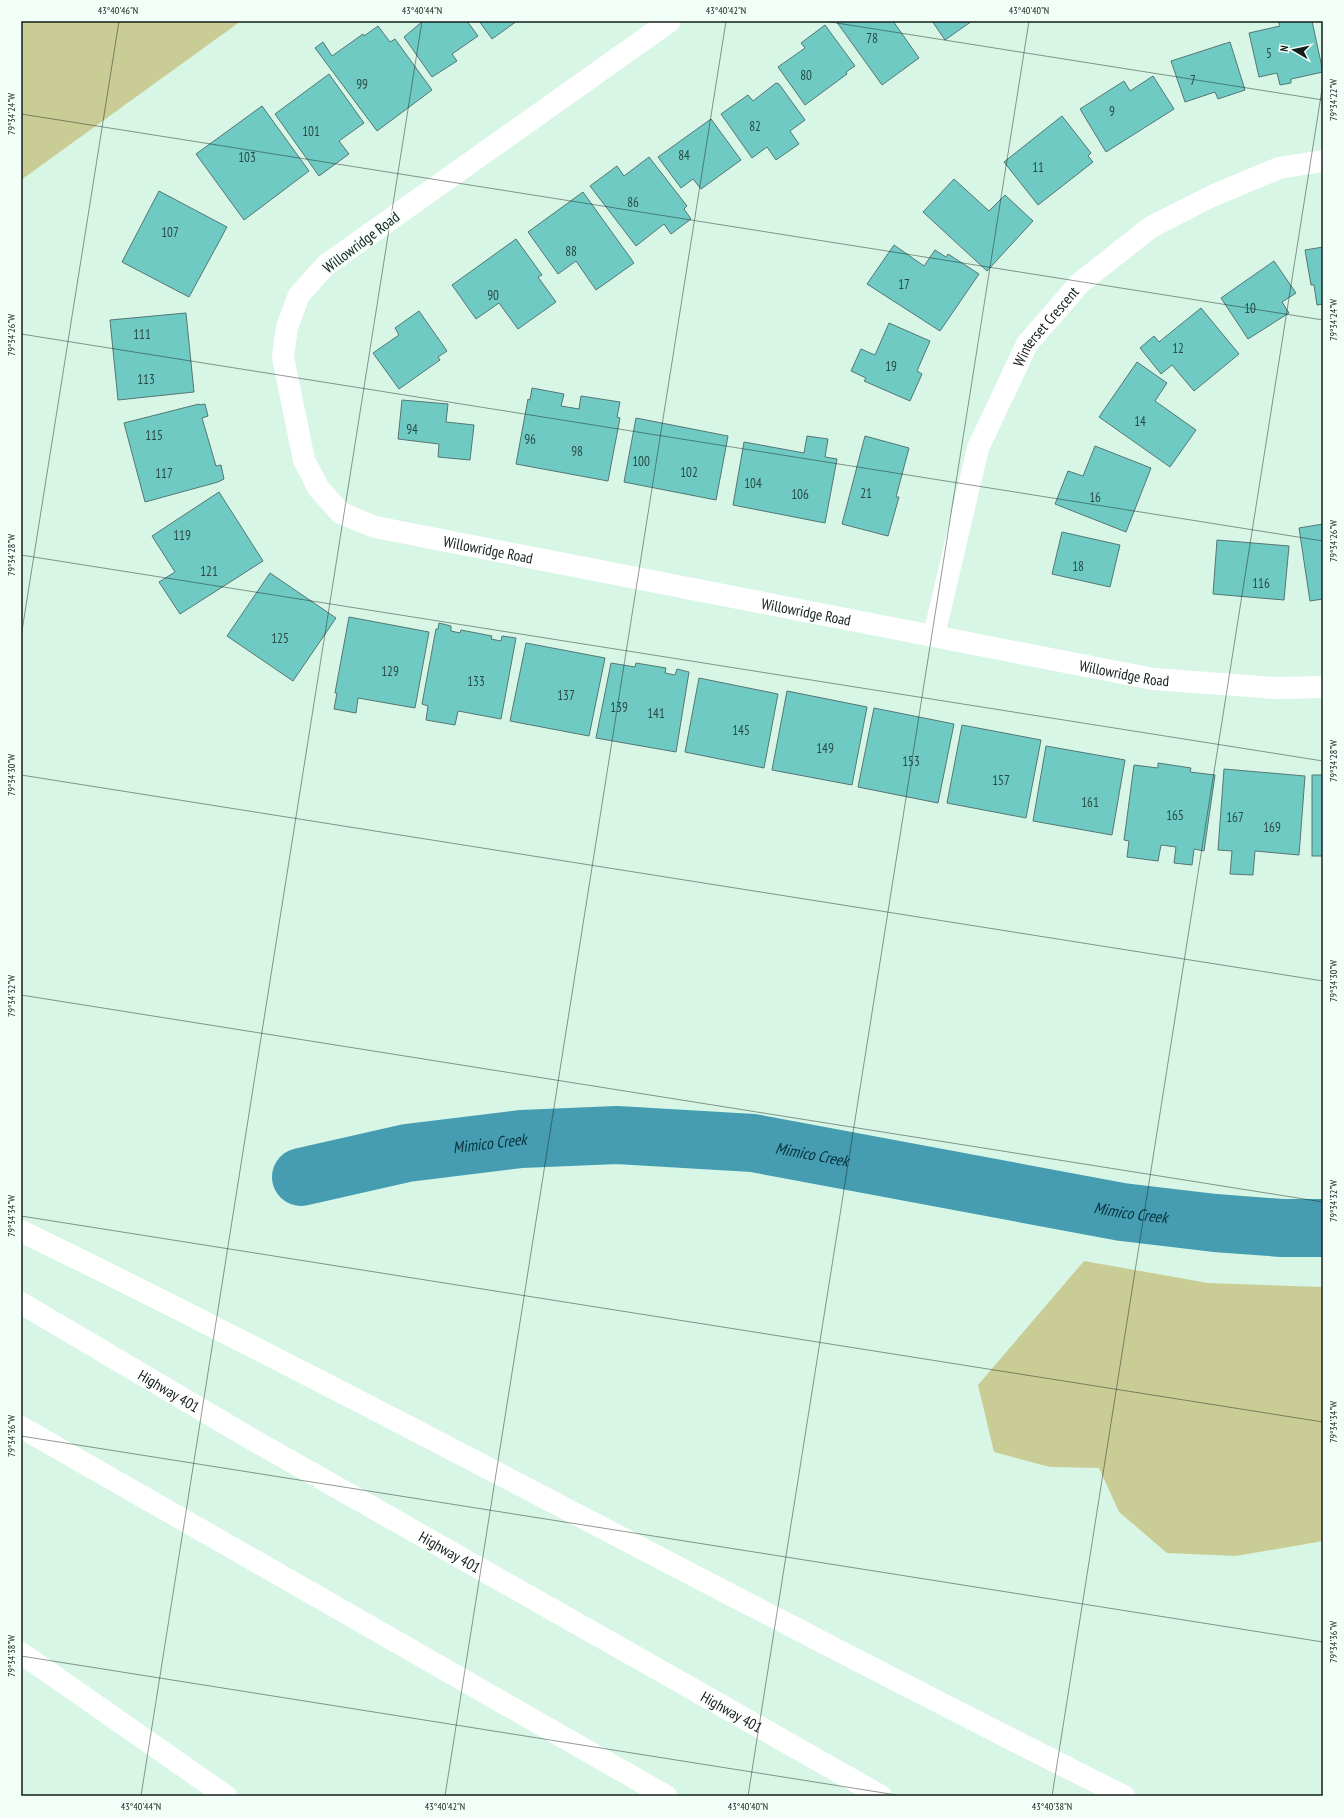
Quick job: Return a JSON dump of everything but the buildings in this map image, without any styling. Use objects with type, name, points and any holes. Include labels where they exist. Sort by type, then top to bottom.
[{"type":"main road","name":"Willowridge Road","points":[[670,21],[326,266],[300,295],[287,327],[283,357],[304,460],[319,489],[341,512],[375,527],[1153,679],[1276,688],[1323,688]]},
{"type":"main road","name":"Winterset Crescent","points":[[934,635],[978,448],[1026,344],[1080,283],[1151,227],[1212,196],[1279,168],[1323,161]]},
{"type":"main road","points":[[21,1231],[156,1296],[848,1656],[1124,1796]]},
{"type":"main road","name":"Highway 401","points":[[21,1303],[254,1441],[881,1796]]},
{"type":"main road","points":[[21,1427],[666,1796]]},
{"type":"main road","points":[[21,1653],[226,1796]]},
{"type":"green space","points":[[21,21],[241,21],[21,180]]},
{"type":"green space","points":[[1084,1261],[1208,1283],[1323,1287],[1323,1541],[1236,1556],[1167,1553],[1119,1512],[1099,1468],[1050,1467],[994,1452],[978,1385]]},
{"type":"waterway","points":[[497,1119],[521,1139]]},
{"type":"waterway","name":"Mimico Creek","points":[[301,1177],[407,1153],[521,1139],[617,1135],[753,1143],[1122,1212],[1215,1223],[1282,1228],[1323,1228]]}]
